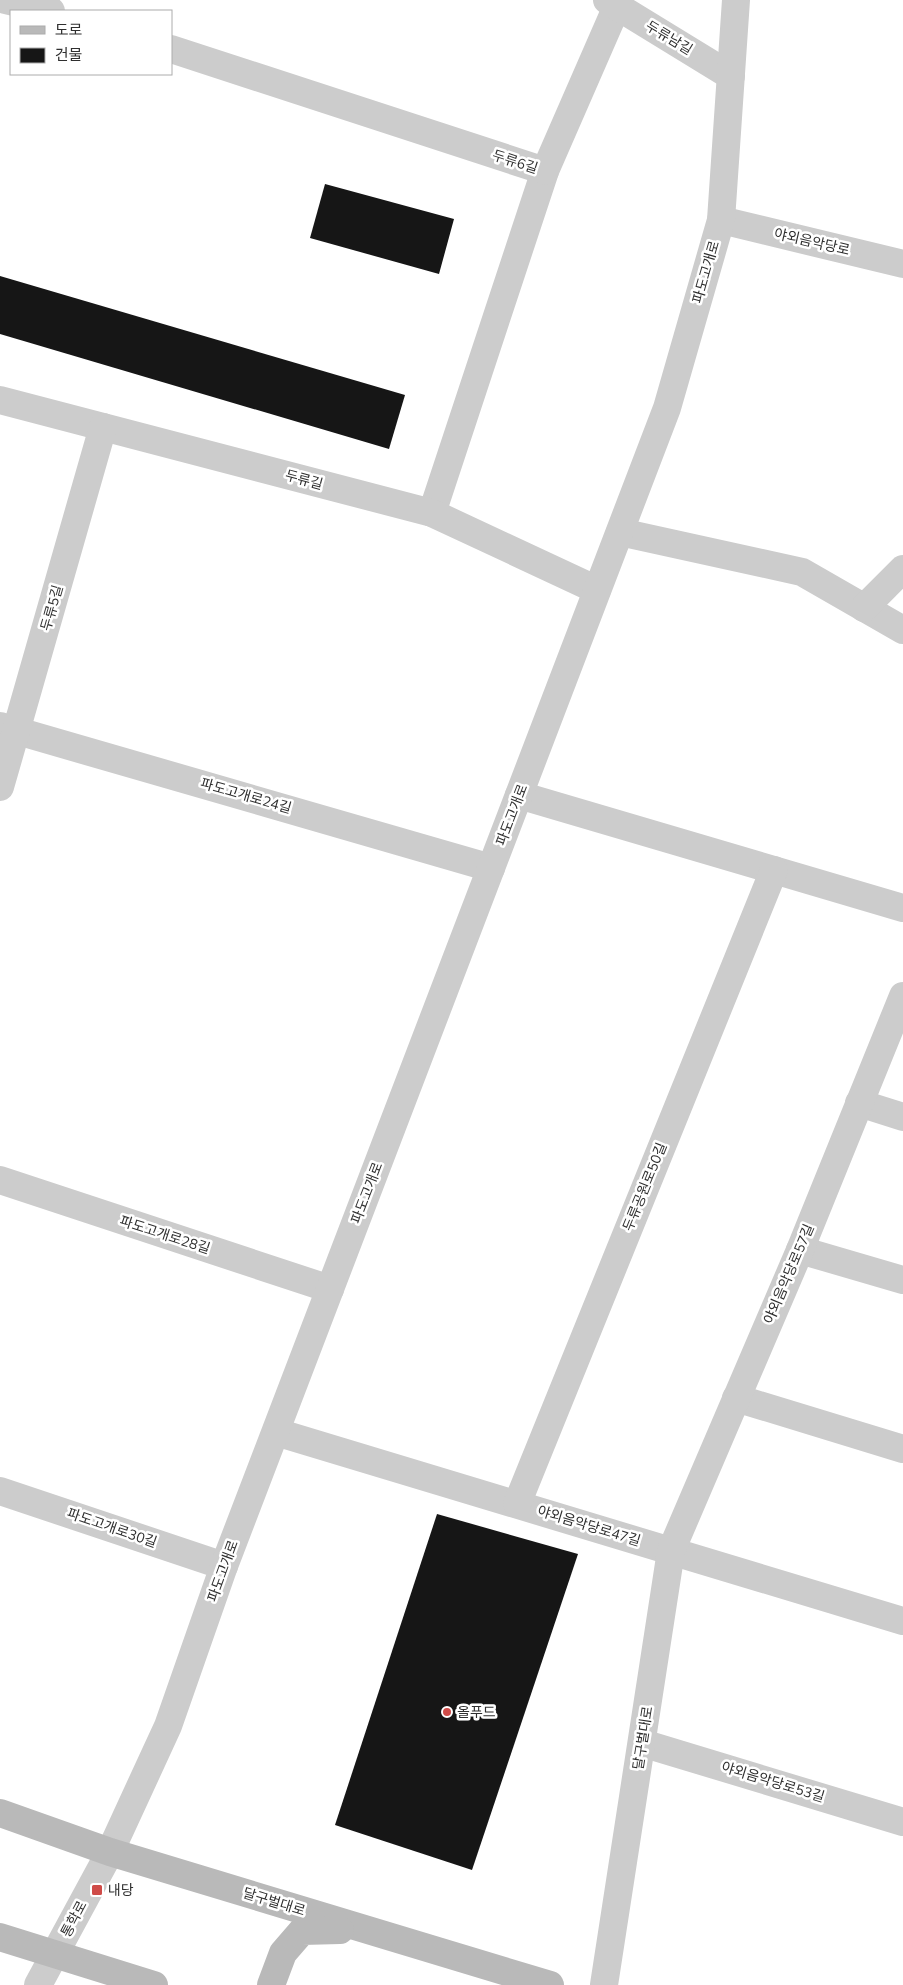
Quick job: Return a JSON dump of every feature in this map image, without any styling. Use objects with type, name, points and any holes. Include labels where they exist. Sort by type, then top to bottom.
[{"type":"main road","name":"달구벌대로","points":[[0,1813],[110,1852],[550,1985]]},
{"type":"main road","points":[[271,1985],[283,1953],[302,1931],[369,1930]]},
{"type":"main road","points":[[0,1937],[55,1956],[154,1985]]},
{"type":"street","points":[[5,0],[47,10]]},
{"type":"street","name":"파도고개로","points":[[110,1852],[168,1726],[224,1566],[667,408],[721,220],[736,0]]},
{"type":"street","points":[[545,172],[612,3]]},
{"type":"street","name":"두류남길","points":[[612,3],[731,76]]},
{"type":"street","name":"두류6길","points":[[172,49],[545,172],[432,513]]},
{"type":"street","name":"야외음악당로","points":[[721,220],[903,264]]},
{"type":"street","name":"두류길","points":[[0,400],[432,513],[598,590]]},
{"type":"street","name":"두류5길","points":[[0,788],[9,728],[103,427]]},
{"type":"street","points":[[620,532],[802,572],[903,630]]},
{"type":"street","points":[[864,608],[903,568]]},
{"type":"street","name":"파도고개로24길","points":[[9,728],[491,868]]},
{"type":"street","points":[[519,796],[903,908]]},
{"type":"street","name":"두류공원로50길","points":[[516,1504],[774,870]]},
{"type":"street","name":"야외음악당로57길","points":[[671,1551],[800,1250],[903,996]]},
{"type":"street","points":[[859,1103],[903,1117]]},
{"type":"street","name":"파도고개로28길","points":[[0,1180],[330,1289]]},
{"type":"street","points":[[800,1250],[903,1280]]},
{"type":"street","points":[[736,1398],[903,1449]]},
{"type":"street","name":"야외음악당로47길","points":[[276,1432],[903,1621]]},
{"type":"street","name":"파도고개로30길","points":[[0,1491],[224,1566]]},
{"type":"street","name":"달구벌대로","points":[[604,1985],[671,1551]]},
{"type":"street","name":"야외음악당로53길","points":[[642,1743],[903,1822]]},
{"type":"street","name":"통학로","points":[[38,1985],[110,1852]]},
{"type":"building","points":[[325,184],[454,219],[439,274],[310,238]]},
{"type":"building","points":[[0,276],[405,395],[389,449],[0,334]]},
{"type":"building","points":[[437,1514],[578,1554],[472,1870],[335,1825]]},
{"type":"place","name":"올푸드","points":[[447,1712]]},
{"type":"place","name":"내당","points":[[97,1890]]}]
